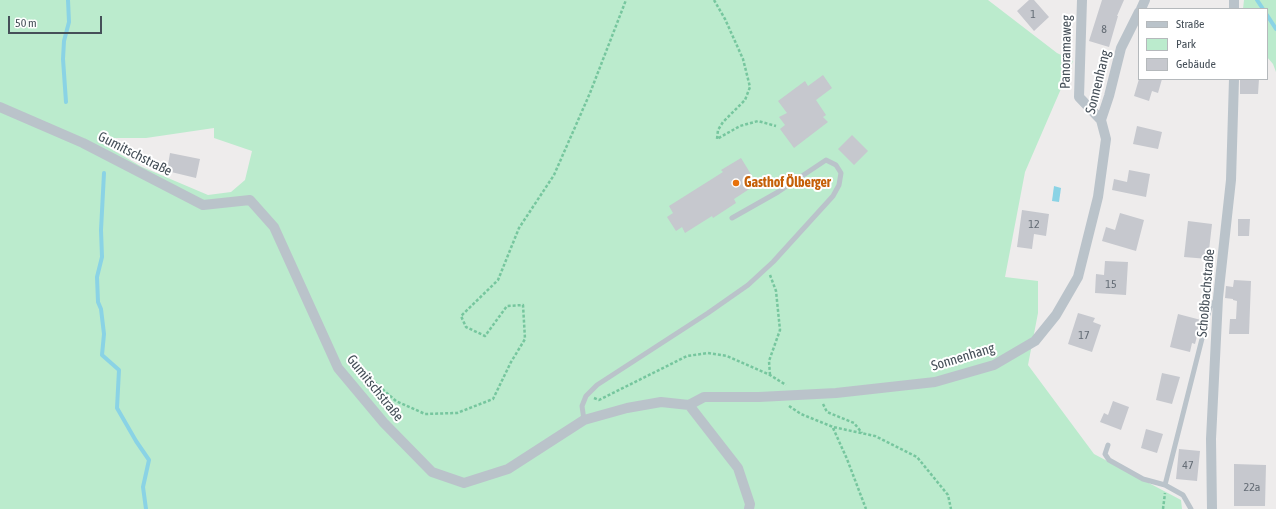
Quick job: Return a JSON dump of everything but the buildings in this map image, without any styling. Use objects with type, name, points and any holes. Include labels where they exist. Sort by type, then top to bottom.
[{"type":"street","name":"Panoramaweg","points":[[1082,0],[1079,97],[1101,120]]},
{"type":"street","name":"Sonnenhang","points":[[689,406],[704,397],[775,397],[836,393],[935,382],[994,365],[1035,341],[1056,315],[1078,277],[1098,197],[1106,139],[1101,120],[1122,48],[1138,14]]},
{"type":"street","name":"Schoßbachstraße","points":[[1212,509],[1211,439],[1218,298],[1231,180],[1234,80]]},
{"type":"street","name":"Gumitschstraße","points":[[0,107],[83,143],[203,205],[250,200],[274,227],[338,368],[384,423],[432,472],[464,483],[508,469],[584,420],[627,408],[661,402],[689,406]]},
{"type":"street","points":[[689,406],[738,468],[750,504],[749,509]]},
{"type":"lane","points":[[584,420],[582,406],[586,396],[596,385],[708,313],[748,285],[768,267],[833,196],[839,185],[840,173],[836,165],[826,160],[778,192],[732,218]]},
{"type":"lane","points":[[1165,485],[1210,307],[1218,298]]},
{"type":"lane","points":[[1108,445],[1105,454],[1109,460],[1143,479],[1165,485],[1183,495],[1191,509]]},
{"type":"path","points":[[343,374],[372,380],[396,401],[426,414],[457,413],[493,399],[511,362],[525,340],[523,305],[507,306],[485,336],[466,327],[461,316],[498,280],[519,228],[554,175],[590,93],[626,0]]},
{"type":"path","points":[[714,0],[725,19],[743,59],[750,87],[745,100],[723,122],[718,130],[717,139],[740,126],[758,121],[776,126]]},
{"type":"path","points":[[586,396],[599,400],[686,356],[708,353],[727,356],[770,375],[770,361],[780,330],[776,291],[768,267]]},
{"type":"path","points":[[818,394],[827,412],[854,423],[862,434]]},
{"type":"path","points":[[775,397],[800,414],[833,427],[875,436],[917,457],[948,494],[950,509]]},
{"type":"path","points":[[833,427],[848,459],[866,509]]},
{"type":"path","points":[[1163,509],[1165,485]]},
{"type":"green space","points":[[0,0],[988,0],[1057,53],[1073,61],[1025,172],[1005,277],[1038,281],[1038,313],[1028,365],[1094,454],[1181,500],[1182,509],[0,509]],"holes":[[[214,128],[214,138],[252,151],[245,180],[231,192],[208,195],[142,167],[111,149],[115,138],[146,138]]]},
{"type":"green space","points":[[1244,0],[1276,0],[1276,72],[1273,64],[1268,58],[1268,8],[1243,8]]},
{"type":"water","points":[[1054,186],[1061,188],[1059,202],[1052,201]]},
{"type":"waterway","points":[[66,102],[63,59],[64,41],[69,22],[68,0]]},
{"type":"waterway","points":[[1257,0],[1262,8]]},
{"type":"waterway","points":[[1268,17],[1276,29]]},
{"type":"waterway","points":[[104,173],[101,230],[102,257],[97,277],[98,302],[101,309],[104,334],[102,355],[119,370],[117,408],[149,460],[143,487],[146,509]]},
{"type":"place","name":"Gasthof Ölberger","points":[[736,183]]}]
